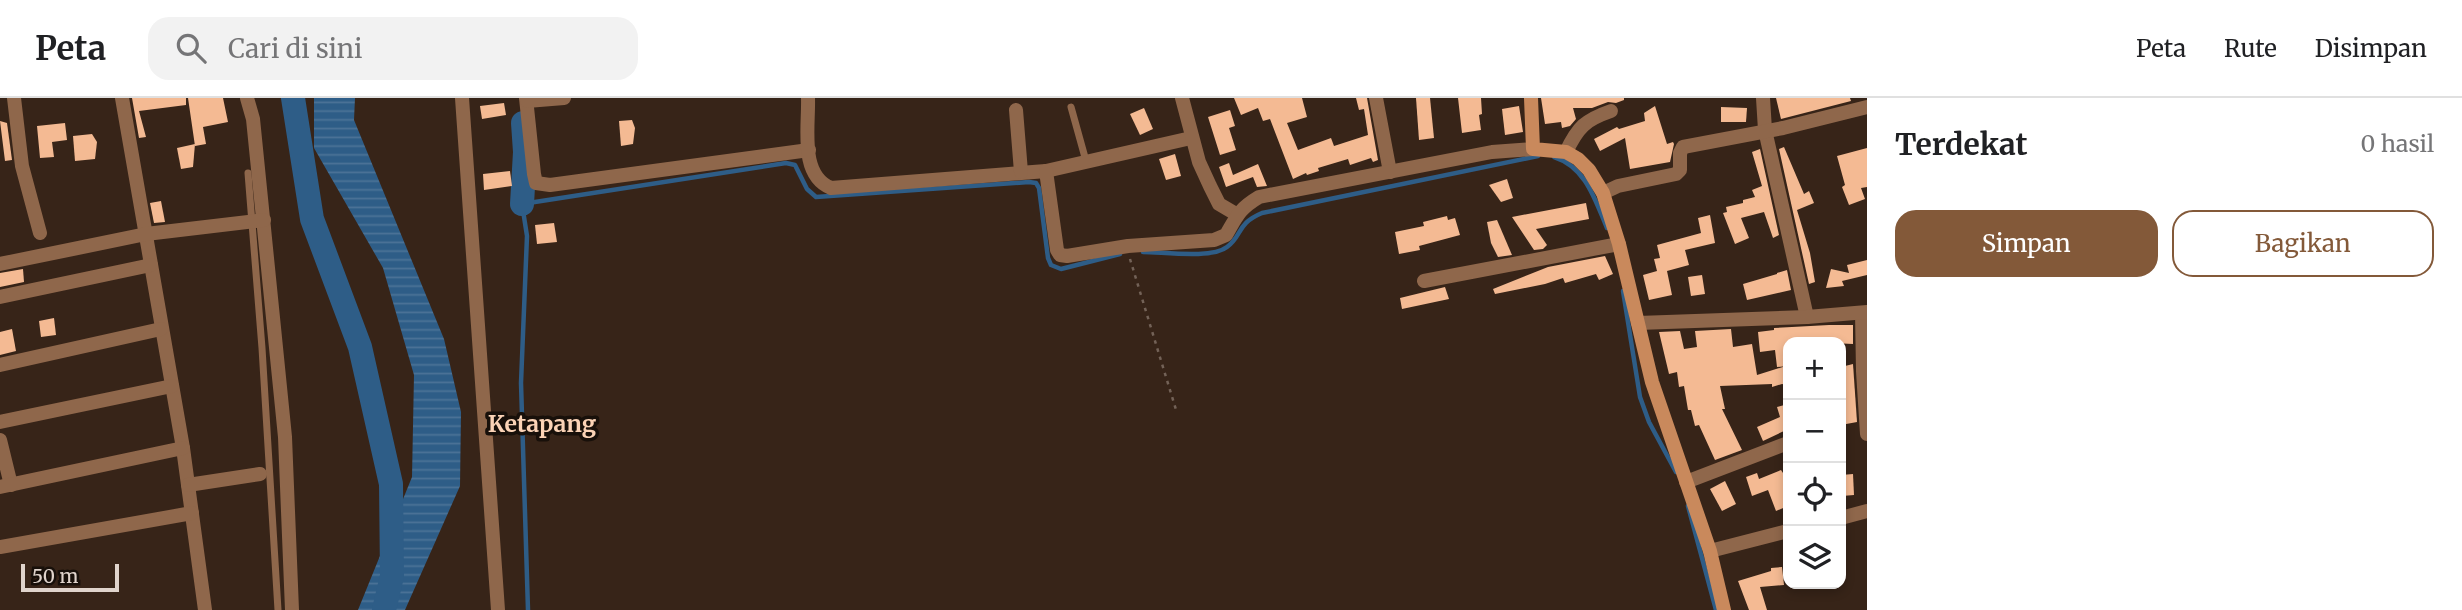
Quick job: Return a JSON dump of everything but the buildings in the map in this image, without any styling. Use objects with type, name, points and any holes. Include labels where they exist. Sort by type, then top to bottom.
[{"type":"street","points":[[14,98],[22,166],[40,233]]},
{"type":"street","points":[[122,98],[183,448],[205,610]]},
{"type":"street","points":[[247,98],[253,119],[258,221],[285,437],[292,610]]},
{"type":"street","points":[[462,98],[498,610]]},
{"type":"street","points":[[564,98],[527,100],[536,183],[550,186],[809,150]]},
{"type":"street","points":[[808,98],[810,168],[823,184],[831,188],[1046,171],[1191,138]]},
{"type":"street","points":[[1182,98],[1199,162],[1219,204],[1236,214]]},
{"type":"street","points":[[1376,98],[1390,172]]},
{"type":"street","points":[[1531,98],[1533,149]]},
{"type":"street","points":[[1763,98],[1765,131],[1807,317]]},
{"type":"street","points":[[1603,193],[1618,186],[1676,174],[1681,167],[1680,153],[1683,147],[1867,107]]},
{"type":"street","points":[[1016,110],[1020,172]]},
{"type":"street","points":[[1566,152],[1574,135],[1585,122],[1611,111]]},
{"type":"street","points":[[1046,171],[1057,250],[1060,255],[1068,256],[1128,246],[1214,240],[1226,235],[1236,214],[1259,197],[1492,152],[1533,149],[1566,152],[1578,159],[1590,170],[1603,193],[1651,382],[1710,551],[1724,610]]},
{"type":"street","points":[[0,264],[146,234],[258,221]]},
{"type":"street","points":[[1424,281],[1615,245]]},
{"type":"street","points":[[0,297],[151,265]]},
{"type":"street","points":[[1638,323],[1865,313],[1867,434]]},
{"type":"street","points":[[0,365],[161,329]]},
{"type":"street","points":[[0,422],[172,386]]},
{"type":"street","points":[[0,440],[5,486],[183,448]]},
{"type":"street","points":[[1686,482],[1783,445]]},
{"type":"street","points":[[188,485],[260,474]]},
{"type":"street","points":[[1846,517],[1867,511]]},
{"type":"street","points":[[0,547],[192,513]]},
{"type":"street","points":[[1710,551],[1783,532]]},
{"type":"lane","points":[[1071,107],[1086,162]]},
{"type":"lane","points":[[248,173],[258,221],[278,610]]},
{"type":"path","points":[[1129,257],[1177,414]]},
{"type":"water","points":[[314,98],[355,98],[354,120],[444,339],[461,412],[460,486],[405,610],[358,610],[412,477],[414,375],[383,268],[314,148]]},
{"type":"waterway","points":[[293,98],[312,219],[360,347],[391,484],[392,576],[384,610]]},
{"type":"waterway","points":[[522,204],[525,152],[523,123]]},
{"type":"waterway","points":[[1143,252],[1199,254],[1220,251],[1232,243],[1248,221],[1262,213],[1538,156]]},
{"type":"waterway","points":[[1554,157],[1574,168],[1582,176],[1607,228]]},
{"type":"waterway","points":[[528,610],[521,383],[527,236],[522,204],[786,163],[795,165],[807,189],[816,197],[1029,182],[1036,183],[1039,188],[1051,265],[1061,269],[1120,254]]},
{"type":"waterway","points":[[1623,291],[1640,397],[1649,422],[1676,472]]},
{"type":"waterway","points":[[1688,506],[1716,610]]},
{"type":"district","name":"Ketapang","points":[[542,423]]}]
